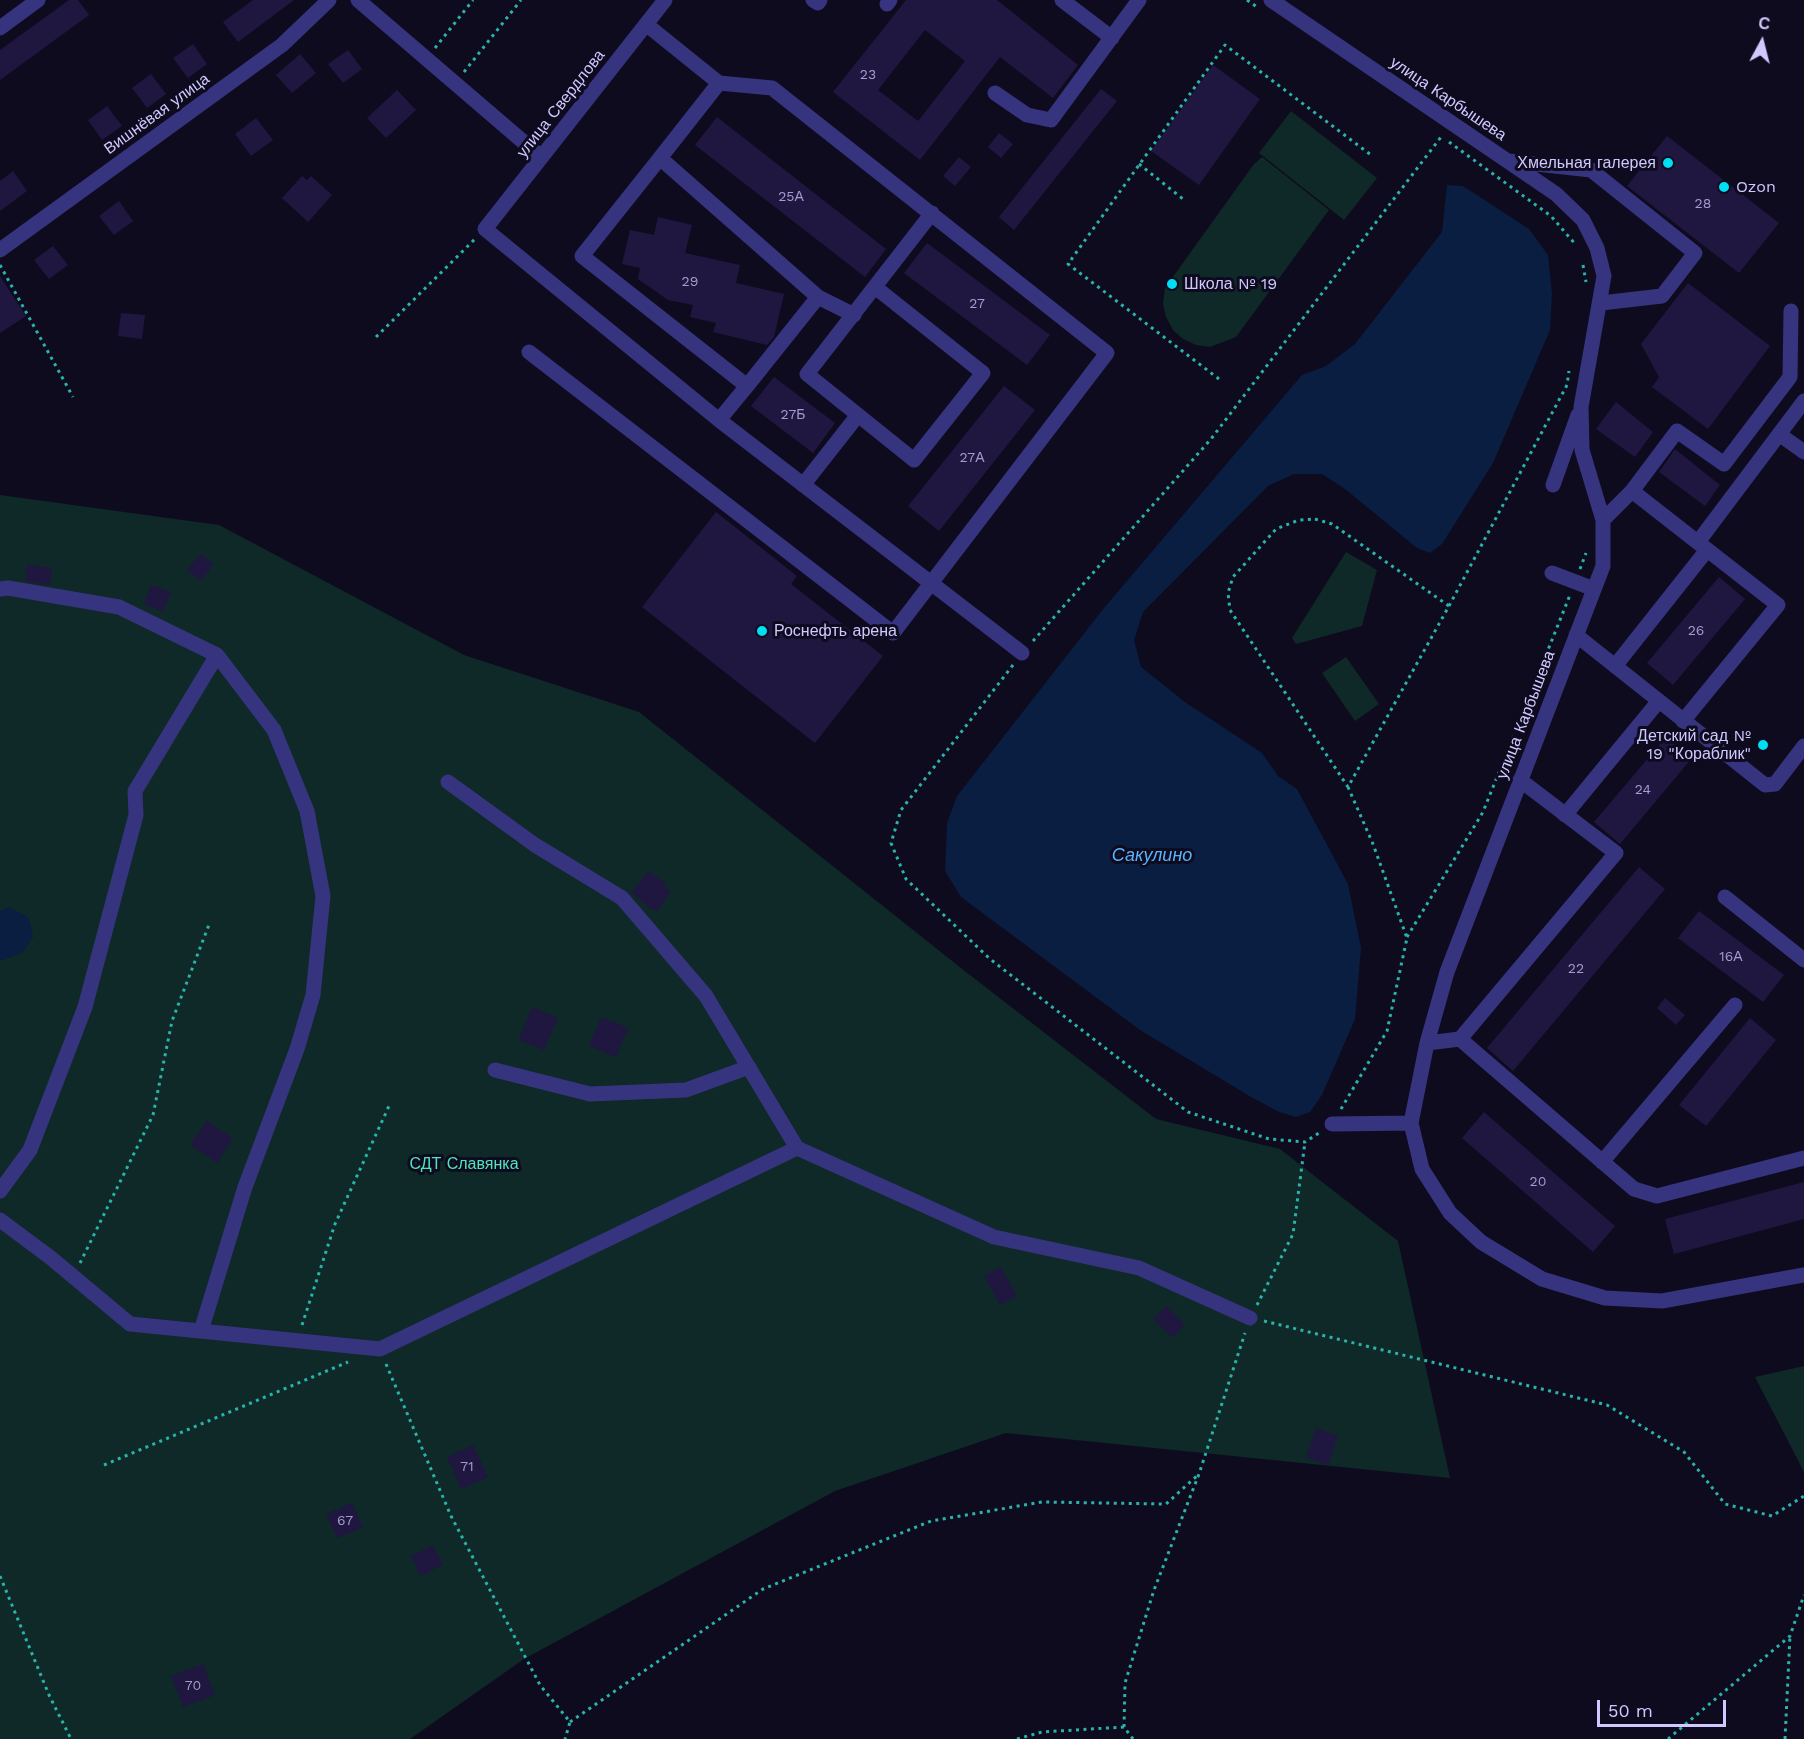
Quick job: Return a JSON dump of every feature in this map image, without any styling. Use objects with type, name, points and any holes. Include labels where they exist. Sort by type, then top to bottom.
[{"type":"street","points":[[0,27],[38,0]]},
{"type":"street","name":"Вишнёвая улица","points":[[0,250],[282,45],[329,0]]},
{"type":"street","points":[[358,0],[541,157]]},
{"type":"street","name":"улица Свердлова","points":[[485,229],[647,25],[664,0]]},
{"type":"street","points":[[813,0],[818,3],[820,0]]},
{"type":"street","points":[[1062,0],[1112,38]]},
{"type":"street","points":[[995,93],[1027,115],[1051,120],[1139,0]]},
{"type":"street","name":"улица Карбышева","points":[[1272,0],[1556,194],[1583,220],[1597,248],[1604,276],[1581,407],[1582,450],[1603,520],[1603,566],[1447,972],[1427,1044],[1411,1123],[1422,1170],[1450,1213],[1481,1242],[1542,1279],[1605,1298],[1662,1301],[1804,1275]]},
{"type":"street","points":[[529,352],[893,633],[1107,352],[772,88],[718,83],[647,25]]},
{"type":"street","points":[[718,83],[582,256],[747,386]]},
{"type":"street","points":[[660,158],[818,297],[854,315]]},
{"type":"street","points":[[1506,160],[1590,170],[1695,253],[1662,296],[1601,303]]},
{"type":"street","points":[[875,286],[983,373],[914,460],[807,374],[854,315],[875,286],[932,213]]},
{"type":"street","points":[[485,229],[719,420],[1022,653]]},
{"type":"street","points":[[719,420],[818,297]]},
{"type":"street","points":[[1603,520],[1632,491],[1677,431],[1724,464],[1790,377],[1791,311]]},
{"type":"street","points":[[1615,666],[1804,401]]},
{"type":"street","points":[[1553,485],[1581,407]]},
{"type":"street","points":[[803,485],[858,415]]},
{"type":"street","points":[[1779,434],[1804,452]]},
{"type":"street","points":[[1632,491],[1778,605],[1683,721]]},
{"type":"street","points":[[1552,573],[1594,589]]},
{"type":"street","points":[[0,589],[8,588],[119,607],[217,655],[273,730],[307,811],[323,896],[313,995],[297,1049],[245,1187],[201,1330]]},
{"type":"street","points":[[1576,635],[1765,785],[1775,784],[1804,746]]},
{"type":"street","points":[[0,1191],[30,1149],[85,1007],[136,816],[135,791],[217,655]]},
{"type":"street","points":[[1564,815],[1658,702]]},
{"type":"street","points":[[1427,1044],[1460,1040],[1616,854],[1520,780]]},
{"type":"street","points":[[448,782],[535,844],[622,898],[706,996],[797,1148],[994,1237],[1139,1268],[1250,1318]]},
{"type":"street","points":[[1725,897],[1804,960]]},
{"type":"street","points":[[1602,1162],[1735,1005]]},
{"type":"street","points":[[1460,1040],[1634,1189],[1657,1196],[1804,1158]]},
{"type":"street","points":[[495,1070],[591,1094],[686,1090],[748,1067]]},
{"type":"street","points":[[1332,1124],[1411,1123]]},
{"type":"street","points":[[0,1221],[130,1323],[380,1349],[797,1148]]},
{"type":"path","points":[[426,59],[473,0]]},
{"type":"path","points":[[455,84],[520,0]]},
{"type":"path","points":[[1219,379],[1068,264],[1225,45],[1371,155]]},
{"type":"path","points":[[1580,250],[1551,216],[1440,136],[1211,439],[1022,653],[901,810],[891,843],[906,879],[990,959],[1188,1112],[1269,1139],[1305,1142],[1332,1124],[1388,1030],[1407,938],[1483,812],[1587,550]]},
{"type":"path","points":[[1139,164],[1183,199]]},
{"type":"path","points":[[376,337],[485,229]]},
{"type":"path","points":[[1582,261],[1586,284]]},
{"type":"path","points":[[0,264],[73,398]]},
{"type":"path","points":[[1566,396],[1571,362]]},
{"type":"path","points":[[1348,786],[1449,606],[1567,385]]},
{"type":"path","points":[[1407,938],[1373,843],[1348,786],[1230,610],[1228,593],[1233,577],[1276,529],[1299,520],[1315,519],[1332,524],[1449,606]]},
{"type":"path","points":[[73,1276],[153,1115],[172,1022],[210,922]]},
{"type":"path","points":[[297,1340],[335,1224],[389,1106]]},
{"type":"path","points":[[1250,1318],[1606,1405],[1684,1452],[1725,1504],[1772,1516],[1804,1496]]},
{"type":"path","points":[[104,1465],[380,1349],[451,1516],[540,1685],[570,1722]]},
{"type":"path","points":[[565,1739],[570,1722],[764,1589],[931,1521],[1042,1502],[1166,1504],[1199,1474],[1154,1590],[1125,1683],[1124,1727],[1133,1739]]},
{"type":"path","points":[[0,1576],[49,1695],[71,1739]]},
{"type":"path","points":[[1785,1739],[1790,1636],[1804,1595]]},
{"type":"path","points":[[1668,1739],[1790,1636]]},
{"type":"path","points":[[1017,1739],[1042,1732],[1124,1727]]},
{"type":"green space","points":[[1291,111],[1377,178],[1344,220],[1259,153]]},
{"type":"green space","points":[[1262,157],[1329,210],[1236,337],[1210,347],[1196,345],[1183,339],[1173,330],[1166,317],[1163,304],[1165,288],[1254,164]]},
{"type":"green space","name":"СДТ Славянка","points":[[0,495],[219,525],[464,655],[639,712],[966,972],[1156,1119],[1280,1149],[1398,1241],[1450,1478],[1006,1433],[835,1491],[524,1659],[410,1739],[0,1739]]},
{"type":"green space","points":[[1346,552],[1377,570],[1362,626],[1296,644],[1292,638]]},
{"type":"green space","points":[[1346,657],[1379,704],[1355,721],[1322,673]]},
{"type":"green space","points":[[1804,1366],[1804,1472],[1755,1377]]},
{"type":"water","name":"Сакулино","points":[[1447,185],[1463,186],[1529,229],[1548,255],[1552,294],[1550,330],[1493,463],[1442,544],[1430,553],[1417,548],[1345,489],[1322,474],[1294,474],[1268,486],[1143,612],[1134,640],[1141,667],[1185,702],[1262,753],[1278,776],[1297,789],[1348,884],[1361,948],[1355,1019],[1322,1095],[1310,1112],[1296,1117],[1279,1112],[1251,1097],[1140,1030],[961,897],[945,871],[947,823],[957,796],[1104,608],[1302,375],[1326,366],[1355,344],[1442,232]]},
{"type":"water","points":[[9,907],[29,918],[33,937],[22,953],[0,961],[0,911]]},
{"type":"building","points":[[69,0],[78,0],[89,15],[0,80],[0,50]]},
{"type":"building","points":[[253,0],[294,0],[238,42],[223,22]]},
{"type":"building","points":[[906,0],[997,0],[1078,65],[1053,98],[1000,57],[920,160],[833,92]],"holes":[[[925,30],[965,61],[918,121],[878,90]]]},
{"type":"building","points":[[193,44],[207,64],[188,78],[173,58]]},
{"type":"building","points":[[348,50],[362,69],[343,83],[328,64]]},
{"type":"building","points":[[300,54],[316,73],[292,93],[276,75]]},
{"type":"building","points":[[1213,65],[1260,99],[1199,185],[1151,151]]},
{"type":"building","points":[[151,74],[166,94],[147,108],[132,88]]},
{"type":"building","points":[[1101,89],[1117,101],[1014,230],[999,217]]},
{"type":"building","points":[[397,90],[416,110],[386,138],[367,118]]},
{"type":"building","points":[[107,106],[122,126],[102,140],[88,120]]},
{"type":"building","points":[[717,117],[886,249],[865,277],[695,145]]},
{"type":"building","points":[[256,118],[273,140],[251,156],[235,134]]},
{"type":"building","points":[[999,133],[1013,144],[1001,158],[988,147]]},
{"type":"building","points":[[1667,136],[1779,223],[1739,273],[1627,186]]},
{"type":"building","points":[[959,157],[971,167],[955,186],[943,176]]},
{"type":"building","points":[[13,171],[27,191],[0,211],[0,181]]},
{"type":"building","points":[[302,176],[307,180],[311,176],[332,195],[308,222],[282,198]]},
{"type":"building","points":[[119,201],[133,221],[114,235],[99,216]]},
{"type":"building","points":[[658,217],[692,225],[685,253],[740,265],[736,283],[784,294],[774,337],[767,345],[713,332],[716,323],[690,317],[693,305],[668,300],[638,279],[640,268],[622,264],[630,230],[654,235]]},
{"type":"building","points":[[927,243],[1050,335],[1027,365],[904,273]]},
{"type":"building","points":[[53,246],[68,265],[49,279],[34,260]]},
{"type":"building","points":[[0,276],[26,316],[0,333]]},
{"type":"building","points":[[1688,283],[1770,346],[1708,429],[1652,387],[1659,377],[1641,344]]},
{"type":"building","points":[[121,313],[145,315],[142,339],[118,336]]},
{"type":"building","points":[[774,377],[835,423],[813,453],[751,406]]},
{"type":"building","points":[[1004,386],[1035,410],[939,531],[908,506]]},
{"type":"building","points":[[1616,402],[1653,432],[1635,457],[1596,429]]},
{"type":"building","points":[[1675,449],[1720,485],[1705,506],[1659,472]]},
{"type":"building","name":"Роснефть арена","points":[[716,512],[797,576],[791,584],[883,656],[815,743],[642,607]]},
{"type":"building","points":[[200,554],[214,564],[200,581],[187,570]]},
{"type":"building","points":[[27,565],[52,568],[50,585],[25,581]]},
{"type":"building","points":[[1719,577],[1745,599],[1673,685],[1647,663]]},
{"type":"building","points":[[151,585],[171,592],[163,612],[144,604]]},
{"type":"building","points":[[1666,737],[1692,758],[1620,844],[1594,822]]},
{"type":"building","points":[[1639,867],[1665,889],[1513,1071],[1487,1048]]},
{"type":"building","points":[[649,871],[666,884],[664,887],[671,892],[657,911],[648,907],[631,892]]},
{"type":"building","points":[[1699,911],[1784,975],[1763,1002],[1678,938]]},
{"type":"building","points":[[1665,998],[1685,1015],[1676,1025],[1657,1008]]},
{"type":"building","points":[[532,1007],[558,1018],[544,1050],[519,1040]]},
{"type":"building","points":[[601,1017],[628,1028],[616,1057],[589,1046]]},
{"type":"building","points":[[1750,1018],[1776,1040],[1706,1126],[1679,1105]]},
{"type":"building","points":[[1484,1112],[1615,1226],[1593,1252],[1462,1138]]},
{"type":"building","points":[[207,1121],[233,1138],[217,1163],[190,1145]]},
{"type":"building","points":[[1804,1182],[1804,1219],[1674,1254],[1665,1219]]},
{"type":"building","points":[[1001,1267],[1017,1296],[1000,1305],[984,1276]]},
{"type":"building","points":[[1166,1306],[1185,1325],[1172,1338],[1153,1319]]},
{"type":"building","points":[[1316,1428],[1338,1436],[1328,1465],[1306,1457]]},
{"type":"building","points":[[473,1445],[488,1477],[461,1489],[447,1457]]},
{"type":"building","points":[[352,1503],[363,1527],[337,1538],[326,1514]]},
{"type":"building","points":[[433,1545],[443,1565],[420,1576],[411,1556]]},
{"type":"building","points":[[203,1664],[215,1695],[183,1707],[171,1676]]},
{"type":"place","name":"Хмельная галерея","points":[[1668,163]]},
{"type":"place","name":"Ozon","points":[[1724,187]]},
{"type":"place","name":"Школа № 19","points":[[1172,284]]},
{"type":"place","name":"Роснефть арена","points":[[762,631]]},
{"type":"place","name":"Детский сад № 19 \"Кораблик\"","points":[[1763,745]]}]
